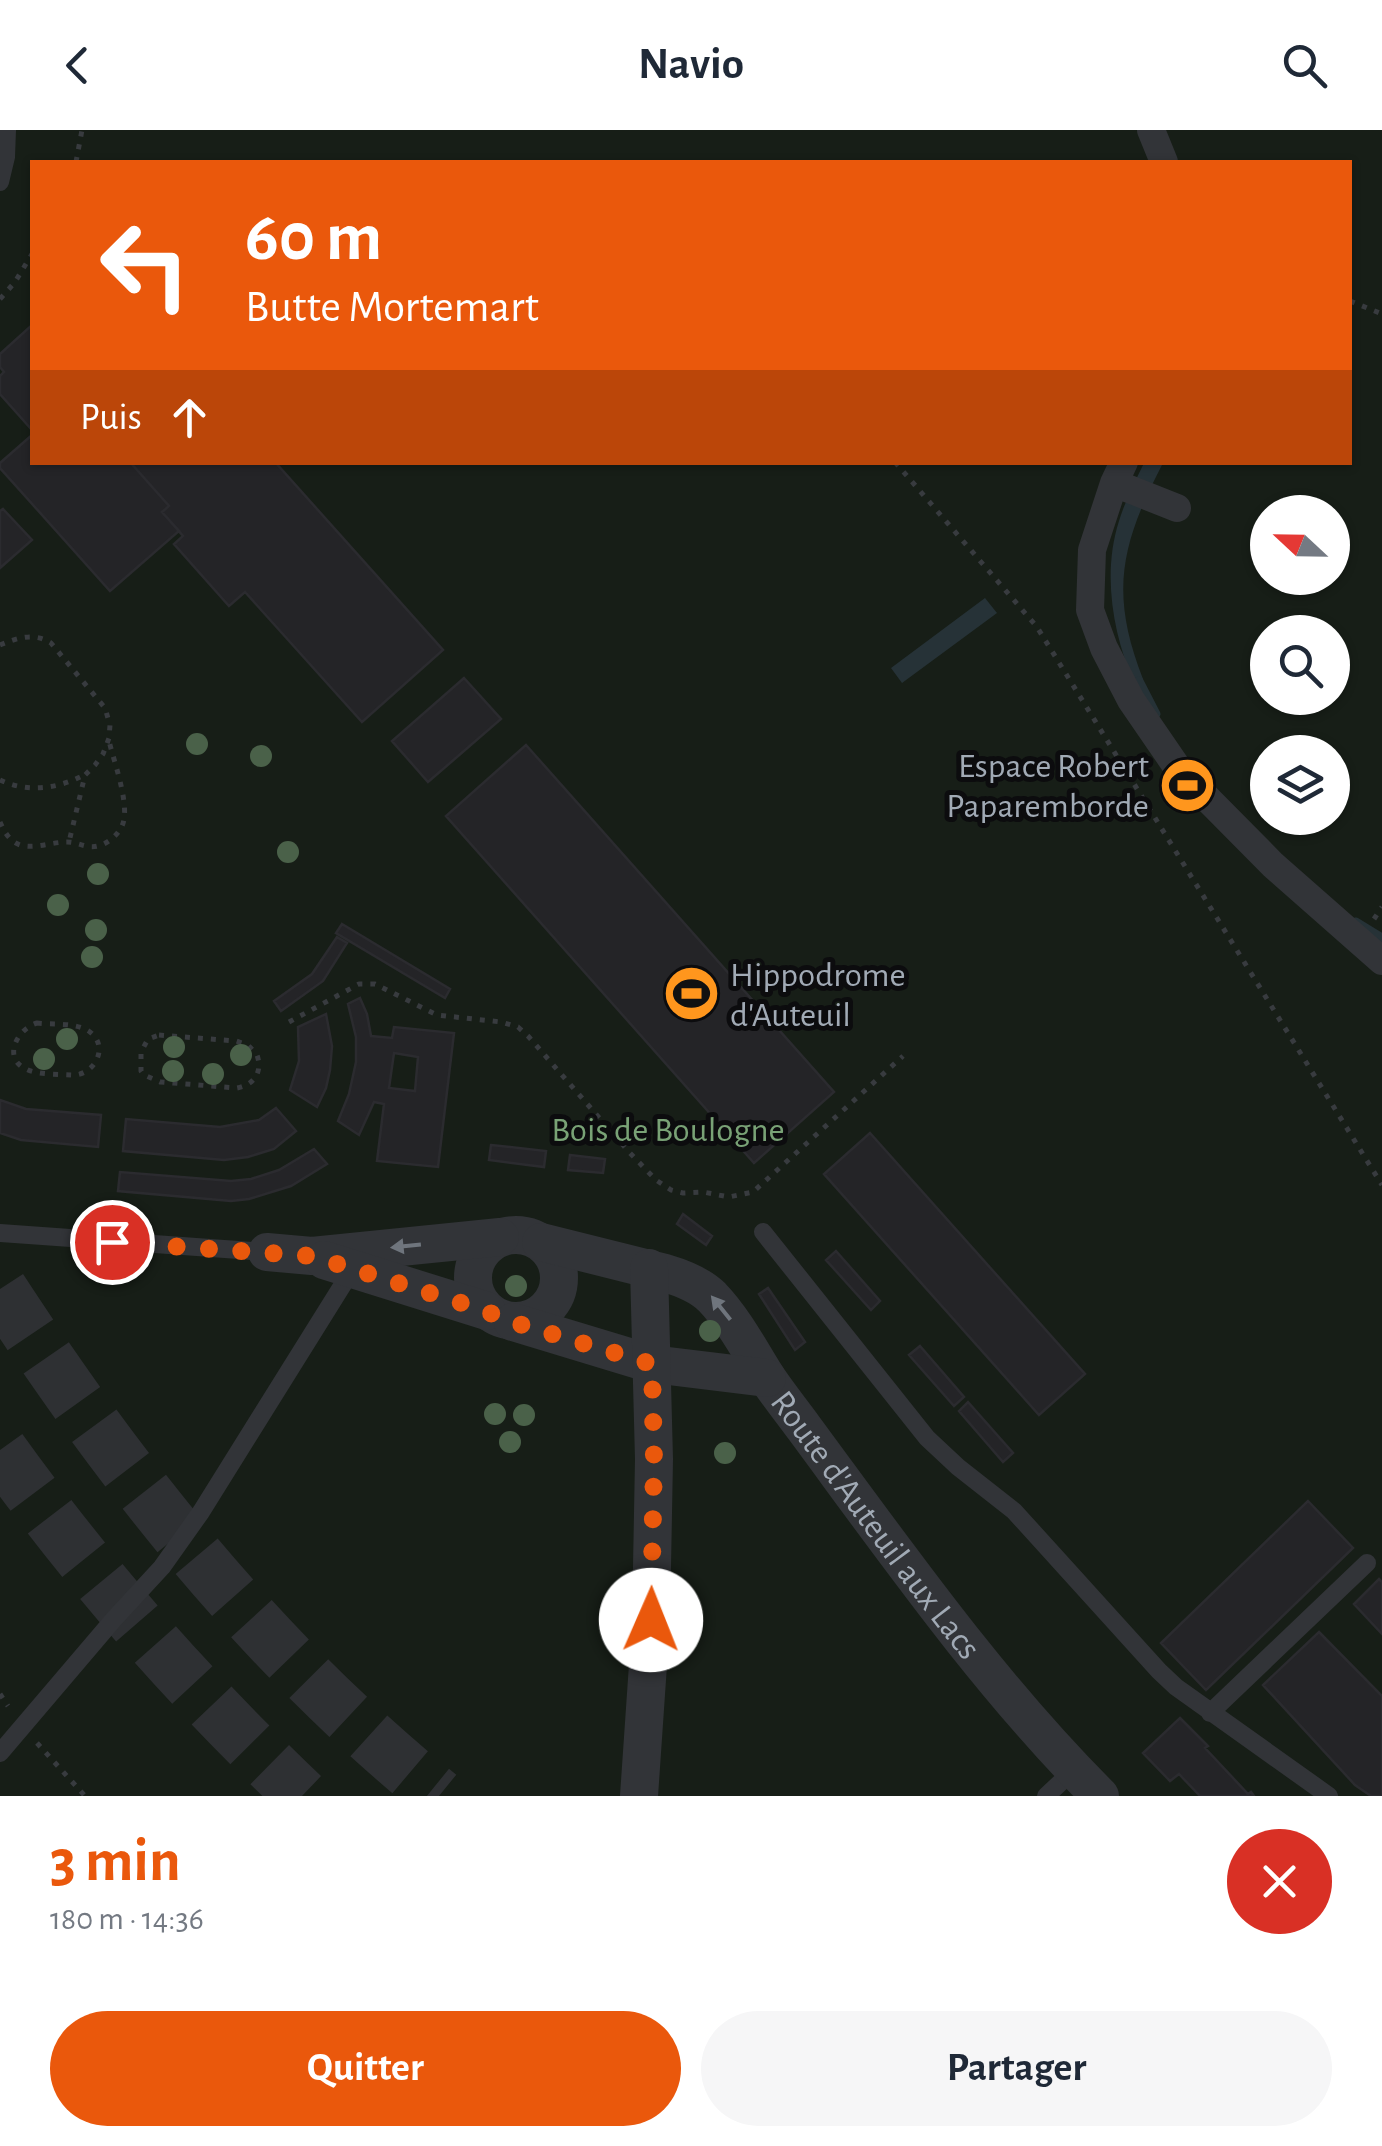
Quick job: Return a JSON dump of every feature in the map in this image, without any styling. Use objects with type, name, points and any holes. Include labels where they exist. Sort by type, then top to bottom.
[{"type":"street","points":[[1151,130],[1163,160]]},
{"type":"street","points":[[1176,508],[1119,472],[1092,550],[1090,610],[1104,648],[1130,700],[1179,770],[1273,865],[1382,962]]},
{"type":"street","points":[[267,1252],[312,1256],[514,1234],[528,1236],[551,1252],[560,1279],[550,1305],[527,1320],[500,1317],[477,1299],[472,1285],[478,1256],[500,1237]]},
{"type":"street","name":"Route d'Auteuil aux Lacs","points":[[541,1242],[649,1268],[684,1279],[710,1294],[728,1315],[767,1378],[956,1630],[1087,1783]]},
{"type":"street","points":[[312,1256],[652,1364],[767,1378]]},
{"type":"street","points":[[639,1796],[651,1620],[654,1459],[649,1268]]},
{"type":"lane","points":[[0,182],[6,130]]},
{"type":"lane","points":[[764,1232],[927,1438],[958,1468],[1014,1511],[1159,1672],[1329,1796]]},
{"type":"lane","points":[[0,1233],[267,1252]]},
{"type":"lane","points":[[0,1753],[162,1567],[201,1512],[352,1270]]},
{"type":"lane","points":[[1210,1712],[1367,1563]]},
{"type":"lane","points":[[1046,1796],[1087,1783]]},
{"type":"path","points":[[76,160],[82,130]]},
{"type":"path","points":[[0,299],[30,257]]},
{"type":"path","points":[[1352,302],[1382,314]]},
{"type":"path","points":[[898,465],[1037,627],[1382,1185]]},
{"type":"path","points":[[0,645],[29,636],[51,643],[105,708],[110,725],[103,754],[85,774],[62,785],[36,788],[0,780]]},
{"type":"path","points":[[0,822],[14,842],[23,846],[69,842],[101,846],[112,838],[122,826],[124,812],[108,738]]},
{"type":"path","points":[[69,842],[85,774]]},
{"type":"path","points":[[289,1022],[360,984],[375,984],[437,1015],[512,1025],[528,1036],[656,1180],[675,1192],[729,1197],[753,1192],[902,1056]]},
{"type":"path","points":[[36,1023],[84,1029],[93,1035],[99,1048],[94,1064],[75,1075],[25,1069],[14,1054],[14,1046],[21,1032],[36,1023]]},
{"type":"path","points":[[158,1035],[236,1041],[251,1047],[259,1059],[256,1077],[242,1088],[160,1082],[144,1075],[140,1052],[148,1040],[158,1035]]},
{"type":"path","points":[[21,1726],[85,1796]]},
{"type":"green space","name":"Bois de Boulogne","points":[[0,130],[1382,130],[1382,1796],[0,1796]]},
{"type":"shaded area","points":[[1143,465],[1162,465],[1137,519],[1124,569],[1126,620],[1143,679],[1134,683],[1120,644],[1111,583],[1114,541]]},
{"type":"shaded area","points":[[985,598],[997,613],[902,683],[891,668]]},
{"type":"building","points":[[30,327],[30,428],[0,394],[0,376],[4,372],[0,354]]},
{"type":"building","points":[[30,437],[30,465],[133,465],[169,506],[162,512],[179,531],[110,591],[0,468],[0,463]]},
{"type":"building","points":[[133,465],[278,465],[443,650],[362,722],[245,592],[229,606],[174,544],[183,536],[162,512],[169,506]]},
{"type":"building","points":[[3,509],[32,540],[0,568],[0,511]]},
{"type":"building","points":[[464,678],[501,719],[428,782],[392,741]]},
{"type":"building","points":[[526,745],[834,1092],[754,1163],[446,816]]},
{"type":"building","points":[[342,924],[450,989],[445,998],[336,933]]},
{"type":"building","points":[[337,937],[347,943],[323,981],[281,1011],[274,1001],[312,974]]},
{"type":"building","points":[[360,998],[371,1036],[392,1038],[394,1027],[454,1033],[438,1167],[377,1161],[384,1104],[374,1102],[359,1135],[338,1121],[356,1062],[356,1037],[348,1004]],"holes":[[[394,1053],[418,1057],[415,1091],[389,1088]]]},
{"type":"building","points":[[326,1014],[332,1046],[330,1070],[317,1107],[290,1090],[299,1061],[298,1027]]},
{"type":"building","points":[[0,1100],[26,1109],[101,1115],[98,1147],[21,1140],[0,1133]]},
{"type":"building","points":[[276,1108],[296,1131],[274,1149],[248,1157],[224,1160],[123,1151],[126,1119],[220,1127],[259,1120]]},
{"type":"building","points":[[870,1133],[1085,1374],[1039,1415],[824,1174]]},
{"type":"building","points":[[491,1145],[546,1151],[544,1167],[489,1160]]},
{"type":"building","points":[[314,1149],[327,1164],[291,1186],[249,1199],[231,1201],[118,1191],[120,1172],[231,1181],[251,1179],[279,1170]]},
{"type":"building","points":[[570,1155],[605,1159],[603,1173],[568,1170]]},
{"type":"building","points":[[683,1214],[712,1236],[706,1245],[677,1224]]},
{"type":"building","points":[[836,1251],[880,1301],[871,1310],[826,1260]]},
{"type":"building","points":[[768,1288],[805,1342],[795,1350],[759,1294]]},
{"type":"building","points":[[920,1346],[964,1397],[954,1406],[909,1355]]},
{"type":"building","points":[[968,1402],[1013,1453],[1003,1462],[959,1411]]},
{"type":"building","points":[[1308,1501],[1353,1548],[1206,1690],[1161,1643]]},
{"type":"building","points":[[1379,1579],[1382,1582],[1382,1634],[1354,1604]]},
{"type":"building","points":[[1319,1632],[1382,1696],[1382,1796],[1371,1796],[1355,1785],[1263,1685]]},
{"type":"building","points":[[1180,1718],[1254,1796],[1200,1796],[1179,1774],[1170,1781],[1143,1753]]},
{"type":"waterway","points":[[1139,681],[1156,714]]},
{"type":"waterway","points":[[1356,922],[1382,938]]},
{"type":"tunnel","points":[[0,1289],[95,1427],[200,1560],[314,1684],[439,1796]]},
{"type":"tunnel","points":[[0,1450],[70,1543],[143,1630],[302,1796]]},
{"type":"place","name":"Espace Robert Paparemborde","points":[[1188,785]]},
{"type":"place","name":"Hippodrome d'Auteuil","points":[[691,994]]},
{"type":"route","points":[[112,1242],[312,1256],[652,1364],[651,1620]]}]
